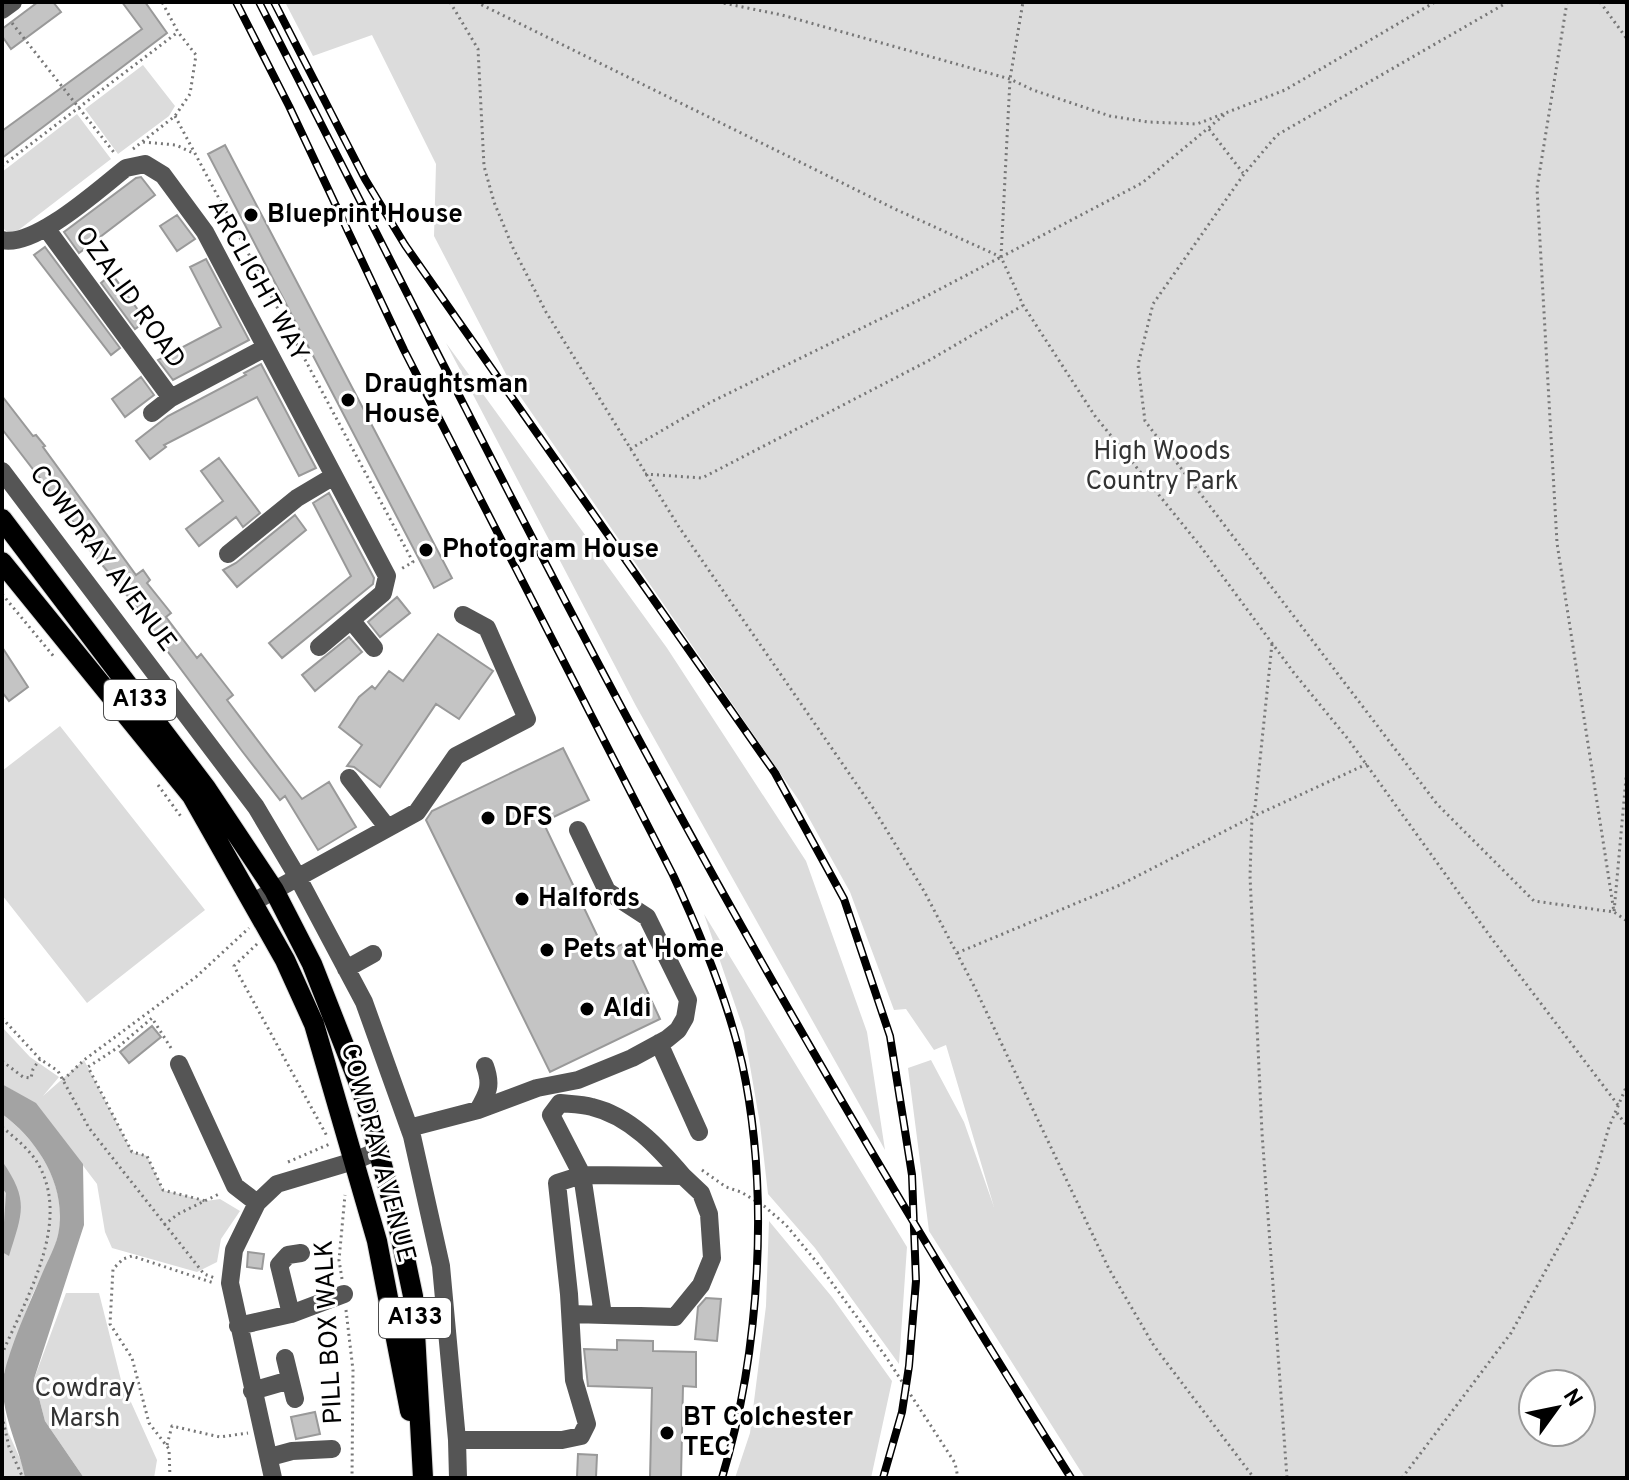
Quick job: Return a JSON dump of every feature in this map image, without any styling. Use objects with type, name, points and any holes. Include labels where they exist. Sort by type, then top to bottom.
[{"type":"main road","name":"COWDRAY AVENUE","points":[[2,519],[206,788],[274,890],[295,927],[339,1027],[380,1150],[413,1296],[421,1396],[423,1478]]},
{"type":"main road","name":"COWDRAY AVENUE","points":[[2,562],[192,796],[285,960],[314,1024],[346,1164],[380,1255],[423,1478]]},
{"type":"street","points":[[7,16],[13,2]]},
{"type":"street","points":[[2,240],[31,238],[122,164]]},
{"type":"street","name":"ARCLIGHT WAY","points":[[122,164],[145,164],[163,175],[205,232],[387,576]]},
{"type":"street","name":"OZALID ROAD","points":[[46,228],[171,398]]},
{"type":"street","name":"OZALID ROAD","points":[[152,413],[171,398],[265,348]]},
{"type":"street","name":"COWDRAY AVENUE","points":[[2,471],[256,807],[297,876],[364,1002],[409,1128],[441,1266],[458,1478]]},
{"type":"street","points":[[234,542],[334,476]]},
{"type":"street","points":[[319,647],[383,593],[387,576]]},
{"type":"street","points":[[253,902],[417,812],[456,756],[527,719],[487,628],[463,615]]},
{"type":"street","points":[[351,620],[374,648]]},
{"type":"street","points":[[349,778],[387,827]]},
{"type":"street","points":[[409,1128],[478,1110],[537,1088],[578,1080],[659,1043],[678,1030],[685,1018],[688,1000],[647,917],[607,891],[578,830]]},
{"type":"street","points":[[346,969],[373,954]]},
{"type":"street","points":[[659,1043],[699,1132]]},
{"type":"street","points":[[175,1056],[235,1186],[257,1203]]},
{"type":"street","points":[[478,1110],[489,1091],[490,1079],[485,1066]]},
{"type":"street","points":[[571,1314],[603,1315],[675,1317],[701,1285],[712,1258],[709,1214],[701,1193],[644,1135],[617,1117],[593,1107],[560,1103],[551,1115],[582,1175],[603,1315]]},
{"type":"street","points":[[273,1478],[230,1283],[234,1250],[257,1203],[277,1184],[346,1164],[380,1150]]},
{"type":"street","points":[[457,1440],[562,1440],[581,1436],[587,1424],[574,1380],[571,1314],[557,1183],[582,1175],[683,1176]]},
{"type":"street","points":[[291,1314],[279,1265],[288,1255],[301,1253]]},
{"type":"street","points":[[238,1326],[291,1314],[344,1294]]},
{"type":"street","points":[[285,1358],[295,1399]]},
{"type":"street","points":[[252,1391],[290,1380]]},
{"type":"street","points":[[421,1396],[452,1389]]},
{"type":"street","points":[[270,1457],[292,1451],[332,1449]]},
{"type":"path","points":[[7,16],[122,164],[175,116],[190,94],[196,55],[178,32],[162,2]]},
{"type":"path","points":[[450,2],[478,49],[484,166],[513,248],[546,312],[645,474],[873,808],[924,891],[1109,1269],[1154,1346],[1254,1478]]},
{"type":"path","points":[[476,2],[895,209],[1001,257]]},
{"type":"path","points":[[718,2],[782,15],[1010,79],[1110,116],[1148,122],[1197,124],[1285,90],[1435,2]]},
{"type":"path","points":[[1023,2],[1010,79],[1001,257],[1023,305],[1095,416],[1201,547],[1272,644],[1367,764],[1492,939],[1618,1105]]},
{"type":"path","points":[[1508,2],[1277,135],[1244,174],[1153,304],[1138,365],[1145,421],[1437,804],[1534,901],[1614,912],[1627,921]]},
{"type":"path","points":[[1567,2],[1537,188],[1557,543],[1614,912]]},
{"type":"path","points":[[1600,2],[1627,39]]},
{"type":"path","points":[[2,166],[178,32]]},
{"type":"path","points":[[630,449],[711,402],[921,299],[1142,183],[1224,115]]},
{"type":"path","points":[[175,116],[413,562],[387,576]]},
{"type":"path","points":[[1209,129],[1244,174]]},
{"type":"path","points":[[143,142],[176,145],[196,154]]},
{"type":"path","points":[[645,474],[702,478],[928,361],[1023,305]]},
{"type":"path","points":[[2,594],[63,668]]},
{"type":"path","points":[[1272,644],[1252,817],[1250,876],[1262,1133],[1287,1478]]},
{"type":"path","points":[[957,953],[1120,885],[1252,817],[1367,764]]},
{"type":"path","points":[[1614,912],[1627,767]]},
{"type":"path","points":[[153,778],[189,827]]},
{"type":"path","points":[[62,1080],[84,1060],[196,977],[255,924]]},
{"type":"path","points":[[262,939],[234,966],[332,1145],[346,1164]]},
{"type":"path","points":[[2,1018],[40,1059],[58,1071],[89,1128],[204,1274],[230,1283]]},
{"type":"path","points":[[175,1056],[152,1018],[117,1048],[88,1067],[132,1152],[147,1156],[163,1190],[206,1201]]},
{"type":"path","points":[[2,1061],[23,1077],[31,1078],[40,1059]]},
{"type":"path","points":[[1402,1478],[1511,1333],[1595,1175],[1627,1085]]},
{"type":"path","points":[[1616,1111],[1627,1126]]},
{"type":"path","points":[[2,1127],[22,1143],[37,1161],[49,1187],[52,1218],[40,1260],[2,1354]]},
{"type":"path","name":"PILL BOX WALK","points":[[344,1185],[339,1260],[353,1370],[352,1478]]},
{"type":"path","points":[[167,1445],[149,1423],[132,1358],[110,1324],[113,1269],[123,1259],[132,1256],[210,1282],[230,1283]]},
{"type":"path","points":[[2,1416],[9,1447],[23,1478]]},
{"type":"path","points":[[170,1478],[167,1445],[172,1426],[220,1437],[262,1431]]},
{"type":"green space","name":"High Woods Country Park","points":[[285,2],[1627,2],[1627,1478],[1085,1478],[929,1231],[908,1068],[931,1060],[964,1122],[994,1207],[946,1045],[934,1050],[906,1009],[894,1010],[850,892],[800,802],[509,380],[434,236],[436,164],[372,35],[313,56]]},
{"type":"green space","points":[[143,65],[175,106],[169,116],[118,154],[85,109]]},
{"type":"green space","points":[[77,114],[111,159],[16,232],[8,232],[2,228],[2,172]]},
{"type":"green space","points":[[446,343],[667,648],[806,861],[867,1032],[885,1150],[636,706]]},
{"type":"green space","points":[[60,726],[205,910],[87,1003],[2,895],[2,771]]},
{"type":"green space","points":[[704,914],[907,1247],[899,1364],[815,1248],[768,1194],[744,1031]]},
{"type":"green space","points":[[2,1027],[30,1057],[59,1077],[43,1096],[84,1060],[132,1152],[147,1156],[163,1190],[206,1201],[220,1199],[240,1211],[221,1239],[217,1262],[197,1272],[112,1248],[105,1232],[97,1184],[36,1104],[2,1084]]},
{"type":"green space","points":[[2,1114],[28,1138],[48,1168],[55,1184],[60,1218],[53,1252],[31,1298],[2,1379]]},
{"type":"green space","points":[[769,1221],[832,1297],[892,1381],[871,1478],[735,1478],[750,1433],[766,1306]]},
{"type":"green space","name":"Cowdray Marsh","points":[[66,1293],[99,1293],[121,1380],[157,1460],[154,1478],[84,1478],[45,1421],[34,1379]]},
{"type":"green space","points":[[2,1396],[8,1432],[25,1478],[2,1478]]},
{"type":"shaded area","points":[[2,1084],[36,1103],[83,1164],[84,1225],[34,1379],[45,1421],[84,1478],[25,1478],[4,1404],[6,1365],[55,1245],[60,1217],[59,1200],[48,1167],[28,1138],[2,1114]]},
{"type":"shaded area","points":[[2,1161],[17,1187],[21,1207],[9,1256],[2,1252],[6,1193],[2,1188]]},
{"type":"building","points":[[38,2],[53,2],[61,12],[11,49],[2,36],[2,29]]},
{"type":"building","points":[[122,2],[145,2],[167,33],[2,158],[2,131],[142,29]]},
{"type":"building","points":[[225,145],[452,578],[434,588],[208,154]]},
{"type":"building","points":[[141,177],[155,195],[79,253],[64,232]]},
{"type":"building","points":[[177,215],[195,239],[177,251],[160,226]]},
{"type":"building","points":[[45,247],[120,348],[111,355],[34,255]]},
{"type":"building","points":[[206,259],[249,340],[173,380],[158,360],[221,327],[190,267]]},
{"type":"building","points":[[112,274],[146,321],[135,329],[101,283]]},
{"type":"building","points":[[261,364],[316,468],[299,476],[257,397],[164,445],[166,447],[150,459],[136,441],[168,416]]},
{"type":"building","points":[[141,377],[154,395],[125,417],[112,399]]},
{"type":"building","points":[[2,396],[33,436],[36,435],[45,446],[136,575],[143,570],[150,580],[147,583],[171,613],[166,617],[197,658],[201,654],[233,695],[227,700],[302,799],[329,782],[356,827],[318,850],[285,796],[280,800],[242,751],[2,429]]},
{"type":"building","points":[[219,458],[260,513],[243,527],[236,517],[199,546],[186,529],[223,501],[201,471]]},
{"type":"building","points":[[329,493],[374,578],[373,584],[282,658],[269,643],[351,576],[313,503]]},
{"type":"building","points":[[295,515],[306,530],[237,587],[223,570]]},
{"type":"building","points":[[397,597],[410,613],[380,637],[368,622]]},
{"type":"building","points":[[438,634],[493,671],[459,719],[436,704],[380,787],[354,767],[347,766],[362,745],[339,727],[359,697],[372,686],[375,689],[389,671],[403,681]]},
{"type":"building","points":[[349,637],[362,652],[315,691],[302,675]]},
{"type":"building","points":[[2,647],[28,687],[9,701],[2,692]]},
{"type":"building","points":[[563,748],[589,800],[543,822],[605,952],[625,943],[660,1019],[550,1072],[426,820],[432,811]]},
{"type":"building","points":[[152,1026],[161,1037],[129,1063],[120,1052]]},
{"type":"building","points":[[248,1252],[264,1254],[262,1269],[247,1267]]},
{"type":"building","points":[[706,1298],[721,1299],[717,1341],[695,1339],[698,1307]]},
{"type":"building","name":"BT Colchester TEC","points":[[617,1340],[653,1341],[653,1351],[696,1352],[696,1387],[683,1386],[681,1478],[650,1478],[652,1388],[588,1386],[584,1349],[617,1350]]},
{"type":"building","points":[[315,1412],[320,1434],[296,1439],[291,1417]]},
{"type":"building","points":[[578,1454],[597,1455],[596,1477],[577,1477]]},
{"type":"railway","points":[[236,2],[289,106],[404,350],[673,875],[729,1015],[751,1113],[758,1218],[757,1272],[745,1378],[722,1478]]},
{"type":"railway","points":[[259,2],[514,502],[671,799],[866,1142],[1071,1478]]},
{"type":"railway","points":[[274,2],[365,179],[405,245],[775,773],[844,899],[890,1036],[912,1175],[916,1281],[909,1366],[902,1412],[883,1478]]},
{"type":"place","name":"Blueprint House","points":[[251,215]]},
{"type":"place","name":"Draughtsman House","points":[[348,400]]},
{"type":"place","name":"Photogram House","points":[[426,550]]},
{"type":"place","name":"DFS","points":[[488,818]]},
{"type":"place","name":"Halfords","points":[[522,899]]},
{"type":"place","name":"Pets at Home","points":[[547,950]]},
{"type":"place","name":"Aldi","points":[[587,1009]]},
{"type":"place","name":"BT Colchester TEC","points":[[667,1433]]}]
